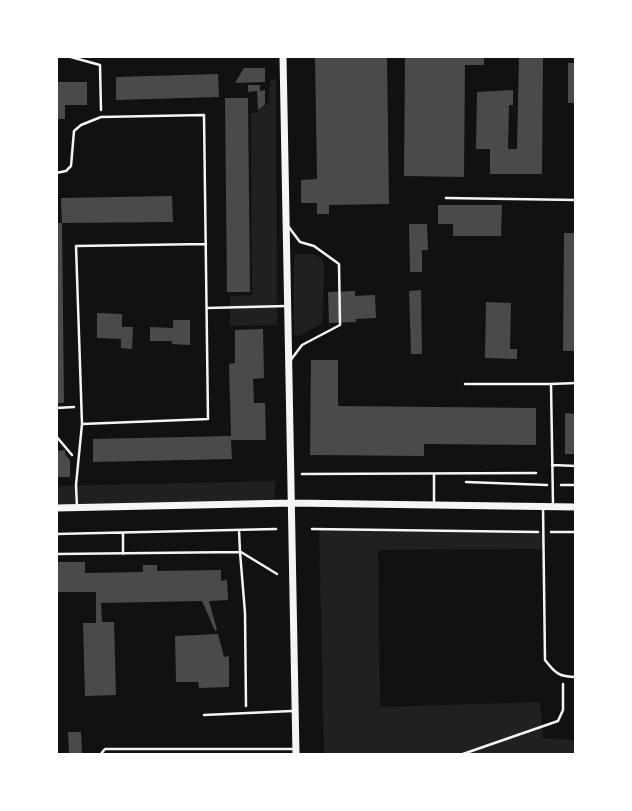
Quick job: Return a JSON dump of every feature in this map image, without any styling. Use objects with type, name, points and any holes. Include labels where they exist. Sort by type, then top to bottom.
[{"type":"street","points":[[283,56],[296,752]]},
{"type":"street","points":[[56,508],[292,503],[576,507]]},
{"type":"lane","points":[[56,173],[66,171],[71,166],[73,135],[81,124],[101,117],[204,115],[208,419],[82,424]]},
{"type":"lane","points":[[446,198],[576,200]]},
{"type":"lane","points":[[286,224],[300,242],[314,246],[339,264],[340,325],[302,345],[289,364]]},
{"type":"lane","points":[[77,507],[76,485],[82,424],[76,246],[206,244]]},
{"type":"lane","points":[[207,308],[287,306]]},
{"type":"lane","points":[[465,384],[576,383]]},
{"type":"lane","points":[[551,384],[553,506]]},
{"type":"lane","points":[[552,466],[576,467]]},
{"type":"lane","points":[[302,474],[536,473]]},
{"type":"lane","points":[[434,474],[435,505]]},
{"type":"lane","points":[[543,507],[545,660],[563,677],[576,677]]},
{"type":"lane","points":[[204,715],[296,711]]},
{"type":"lane","points":[[100,755],[105,749],[296,752]]},
{"type":"path","points":[[67,56],[100,65],[101,117]]},
{"type":"path","points":[[56,408],[81,407]]},
{"type":"path","points":[[56,436],[78,463]]},
{"type":"path","points":[[56,534],[276,529]]},
{"type":"path","points":[[312,529],[576,532]]},
{"type":"path","points":[[239,530],[245,613],[246,713]]},
{"type":"path","points":[[123,533],[123,554]]},
{"type":"path","points":[[56,554],[240,552],[277,574]]},
{"type":"path","points":[[460,755],[558,721],[563,710],[563,677]]},
{"type":"shaded area","points":[[276,79],[277,325],[230,326],[230,296],[252,295],[251,113],[256,113],[269,102],[270,80]]},
{"type":"shaded area","points":[[294,254],[313,254],[322,258],[324,267],[321,324],[299,336],[294,335]]},
{"type":"shaded area","points":[[275,481],[275,503],[56,508],[56,486]]},
{"type":"shaded area","points":[[319,529],[542,532],[542,549],[378,550],[380,707],[540,702],[543,738],[576,740],[576,755],[324,755]]},
{"type":"building","points":[[315,56],[387,56],[389,204],[329,205],[329,214],[317,214],[317,203],[301,203],[301,180],[317,179]]},
{"type":"building","points":[[405,56],[484,56],[484,65],[465,65],[464,177],[404,176]]},
{"type":"building","points":[[519,56],[543,56],[542,174],[490,174],[490,149],[476,149],[477,92],[513,90],[513,105],[509,105],[508,149],[517,149]]},
{"type":"building","points":[[568,63],[576,63],[576,103],[568,103]]},
{"type":"building","points":[[244,68],[265,68],[265,82],[235,83]]},
{"type":"building","points":[[218,74],[219,97],[116,100],[116,77]]},
{"type":"building","points":[[56,82],[87,82],[87,105],[65,105],[65,119],[56,119]]},
{"type":"building","points":[[248,85],[260,85],[260,91],[265,90],[265,105],[258,110],[257,91],[248,92]]},
{"type":"building","points":[[225,98],[248,98],[250,292],[227,292]]},
{"type":"building","points":[[172,196],[173,222],[62,223],[61,198]]},
{"type":"building","points":[[438,205],[502,205],[501,236],[453,236],[453,224],[438,224]]},
{"type":"building","points":[[56,223],[62,223],[64,403],[56,403]]},
{"type":"building","points":[[409,224],[427,224],[428,250],[422,250],[422,272],[410,272]]},
{"type":"building","points":[[564,233],[576,233],[576,351],[563,351]]},
{"type":"building","points":[[421,290],[422,354],[411,354],[409,291]]},
{"type":"building","points":[[355,291],[355,296],[375,295],[376,318],[329,323],[328,292]]},
{"type":"building","points":[[486,302],[511,303],[510,349],[517,349],[517,359],[485,358]]},
{"type":"building","points":[[97,313],[122,314],[122,327],[133,327],[132,349],[121,348],[121,339],[97,338]]},
{"type":"building","points":[[173,320],[190,320],[190,345],[172,344],[172,341],[150,341],[150,327],[173,328]]},
{"type":"building","points":[[263,329],[264,378],[253,379],[254,403],[265,403],[266,440],[231,440],[232,459],[93,462],[93,439],[231,436],[229,364],[235,363],[235,330]]},
{"type":"building","points":[[311,360],[338,360],[338,406],[536,408],[536,445],[424,444],[424,456],[310,455]]},
{"type":"building","points":[[565,413],[576,414],[576,454],[565,454]]},
{"type":"building","points":[[65,450],[70,460],[70,477],[56,477],[56,451]]},
{"type":"building","points":[[56,562],[85,562],[85,573],[143,572],[143,565],[157,565],[157,571],[221,570],[221,581],[227,580],[228,600],[209,601],[217,630],[215,631],[202,601],[101,603],[102,622],[114,622],[116,695],[85,696],[83,623],[96,623],[96,592],[56,592]]},
{"type":"building","points":[[218,634],[224,657],[229,656],[229,687],[199,688],[198,682],[176,682],[175,636]]},
{"type":"building","points":[[68,732],[81,732],[82,753],[69,753]]}]
